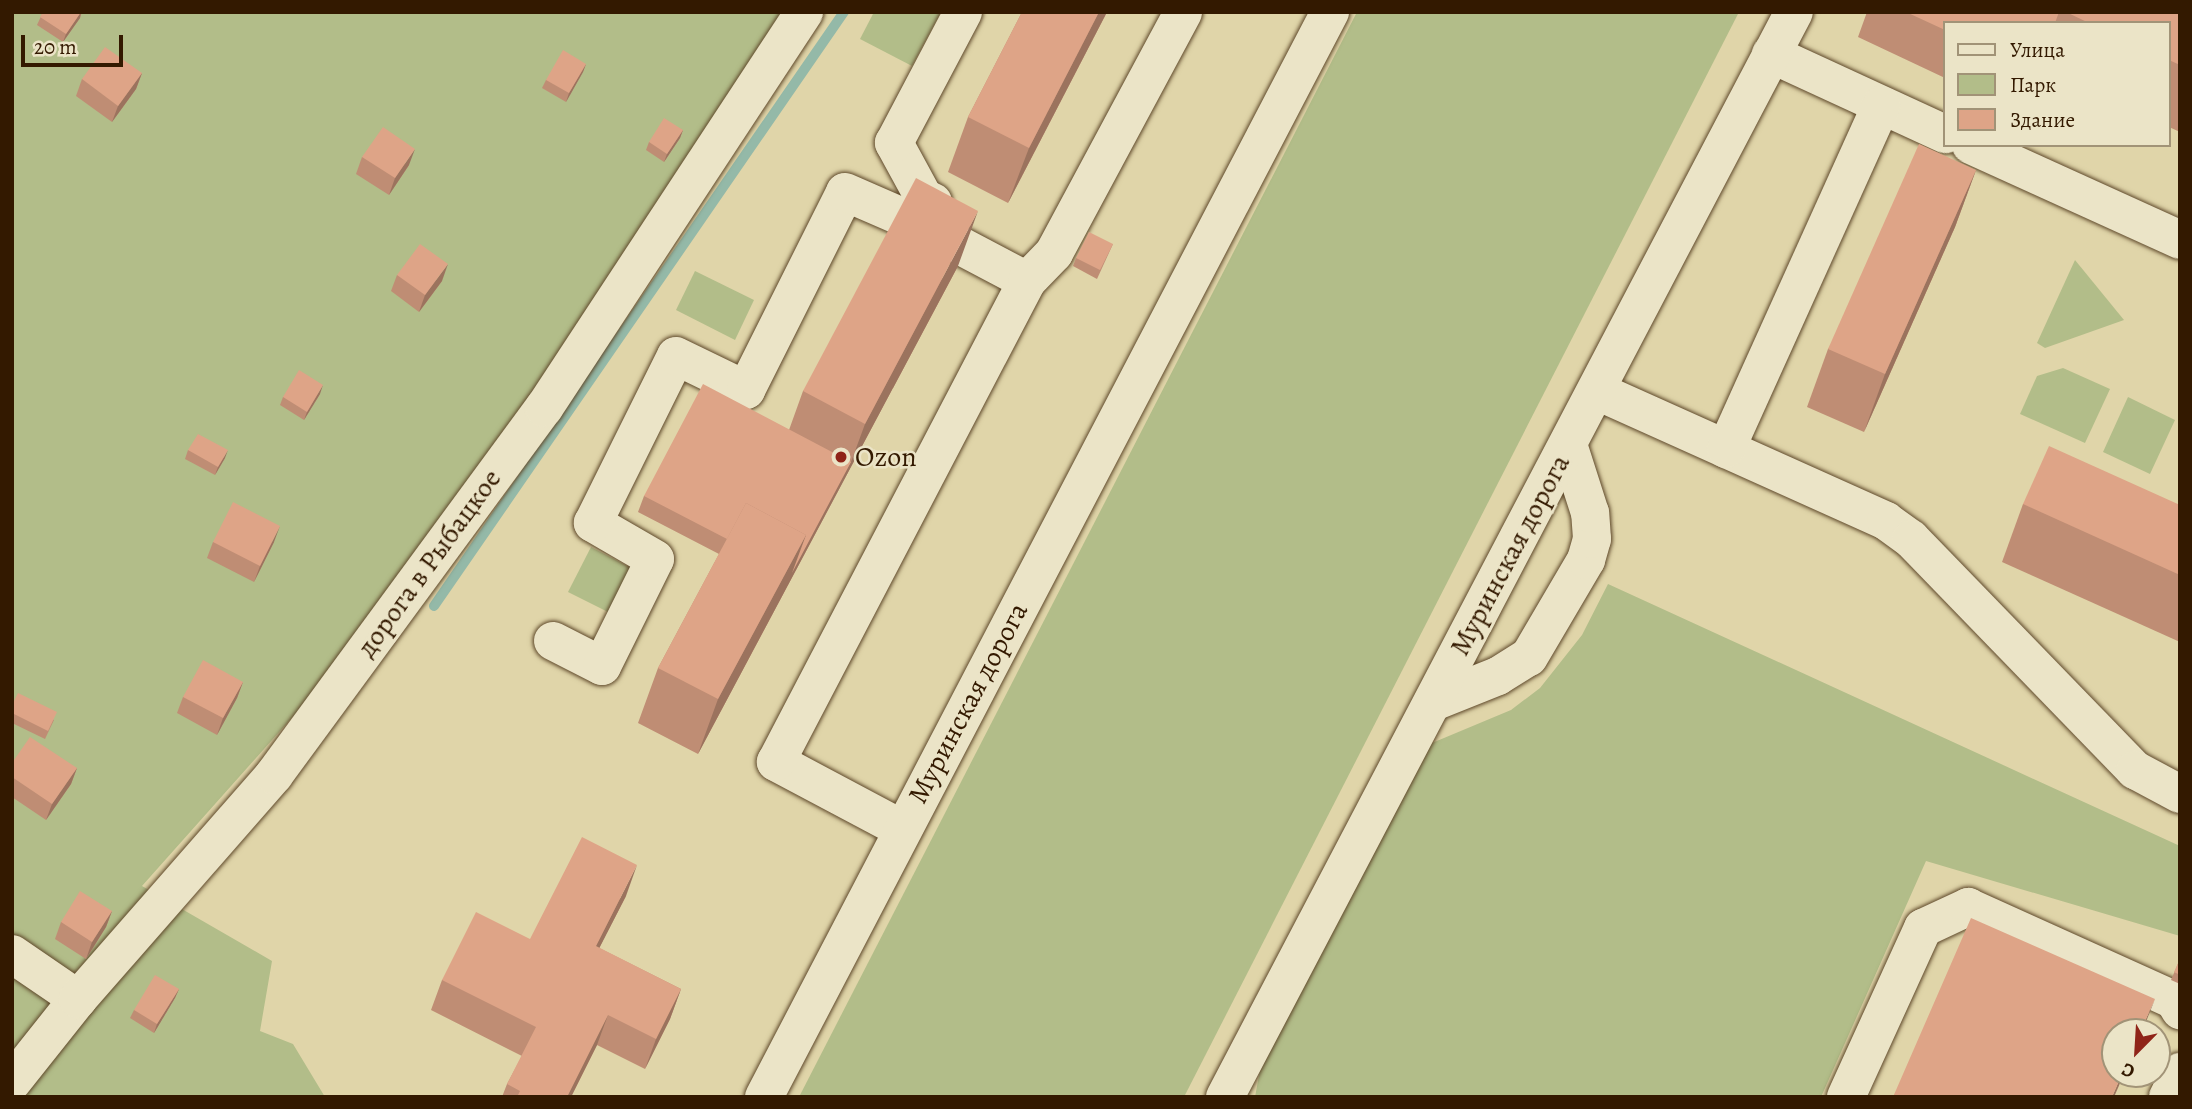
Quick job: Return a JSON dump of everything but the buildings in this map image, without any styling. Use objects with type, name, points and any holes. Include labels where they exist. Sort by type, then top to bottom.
[{"type":"street","name":"дорога в Рыбацкое","points":[[12,1082],[78,999],[274,775],[512,450],[804,12]]},
{"type":"street","points":[[933,202],[924,198],[894,143],[963,12]]},
{"type":"street","points":[[902,830],[776,762],[1027,281],[1054,253],[1183,12]]},
{"type":"street","name":"Муринская дорога","points":[[764,1097],[1330,12]]},
{"type":"street","name":"Муринская дорога","points":[[1225,1097],[1794,12]]},
{"type":"street","points":[[1771,54],[1944,134]]},
{"type":"street","points":[[1726,449],[1881,104]]},
{"type":"street","points":[[1975,147],[2180,240]]},
{"type":"street","points":[[553,641],[602,666],[655,559],[593,523],[677,356],[746,390],[845,192],[921,225],[1027,281]]},
{"type":"street","points":[[1597,391],[1886,521],[1911,539],[2135,770],[2180,794]]},
{"type":"street","points":[[1433,702],[1498,676],[1528,657],[1586,560],[1592,539],[1590,513],[1568,444]]},
{"type":"street","points":[[1846,1097],[1923,928],[1968,907],[2174,1000],[2180,1010]]},
{"type":"street","points":[[12,954],[78,999]]},
{"type":"street","points":[[2168,1097],[2180,1072]]},
{"type":"green space","points":[[12,12],[787,12],[516,418],[329,676],[142,886],[272,961],[260,1031],[293,1044],[325,1097],[12,1097]]},
{"type":"green space","points":[[874,12],[941,12],[912,66],[860,39]]},
{"type":"green space","points":[[1357,12],[1739,12],[1184,1097],[799,1097]]},
{"type":"green space","points":[[2075,260],[2124,320],[2045,348],[2037,343]]},
{"type":"green space","points":[[695,271],[754,300],[735,340],[676,310]]},
{"type":"green space","points":[[2063,368],[2110,389],[2085,443],[2020,414],[2037,376]]},
{"type":"green space","points":[[2128,397],[2175,420],[2150,474],[2103,452]]},
{"type":"green space","points":[[591,547],[633,569],[610,613],[568,592]]},
{"type":"green space","points":[[1608,584],[2180,846],[2180,936],[1926,861],[1821,1097],[1255,1097],[1260,1070],[1432,743],[1511,710],[1540,688],[1582,635]]},
{"type":"waterway","points":[[434,606],[844,12]]},
{"type":"place","name":"Ozon","points":[[841,457]]}]
